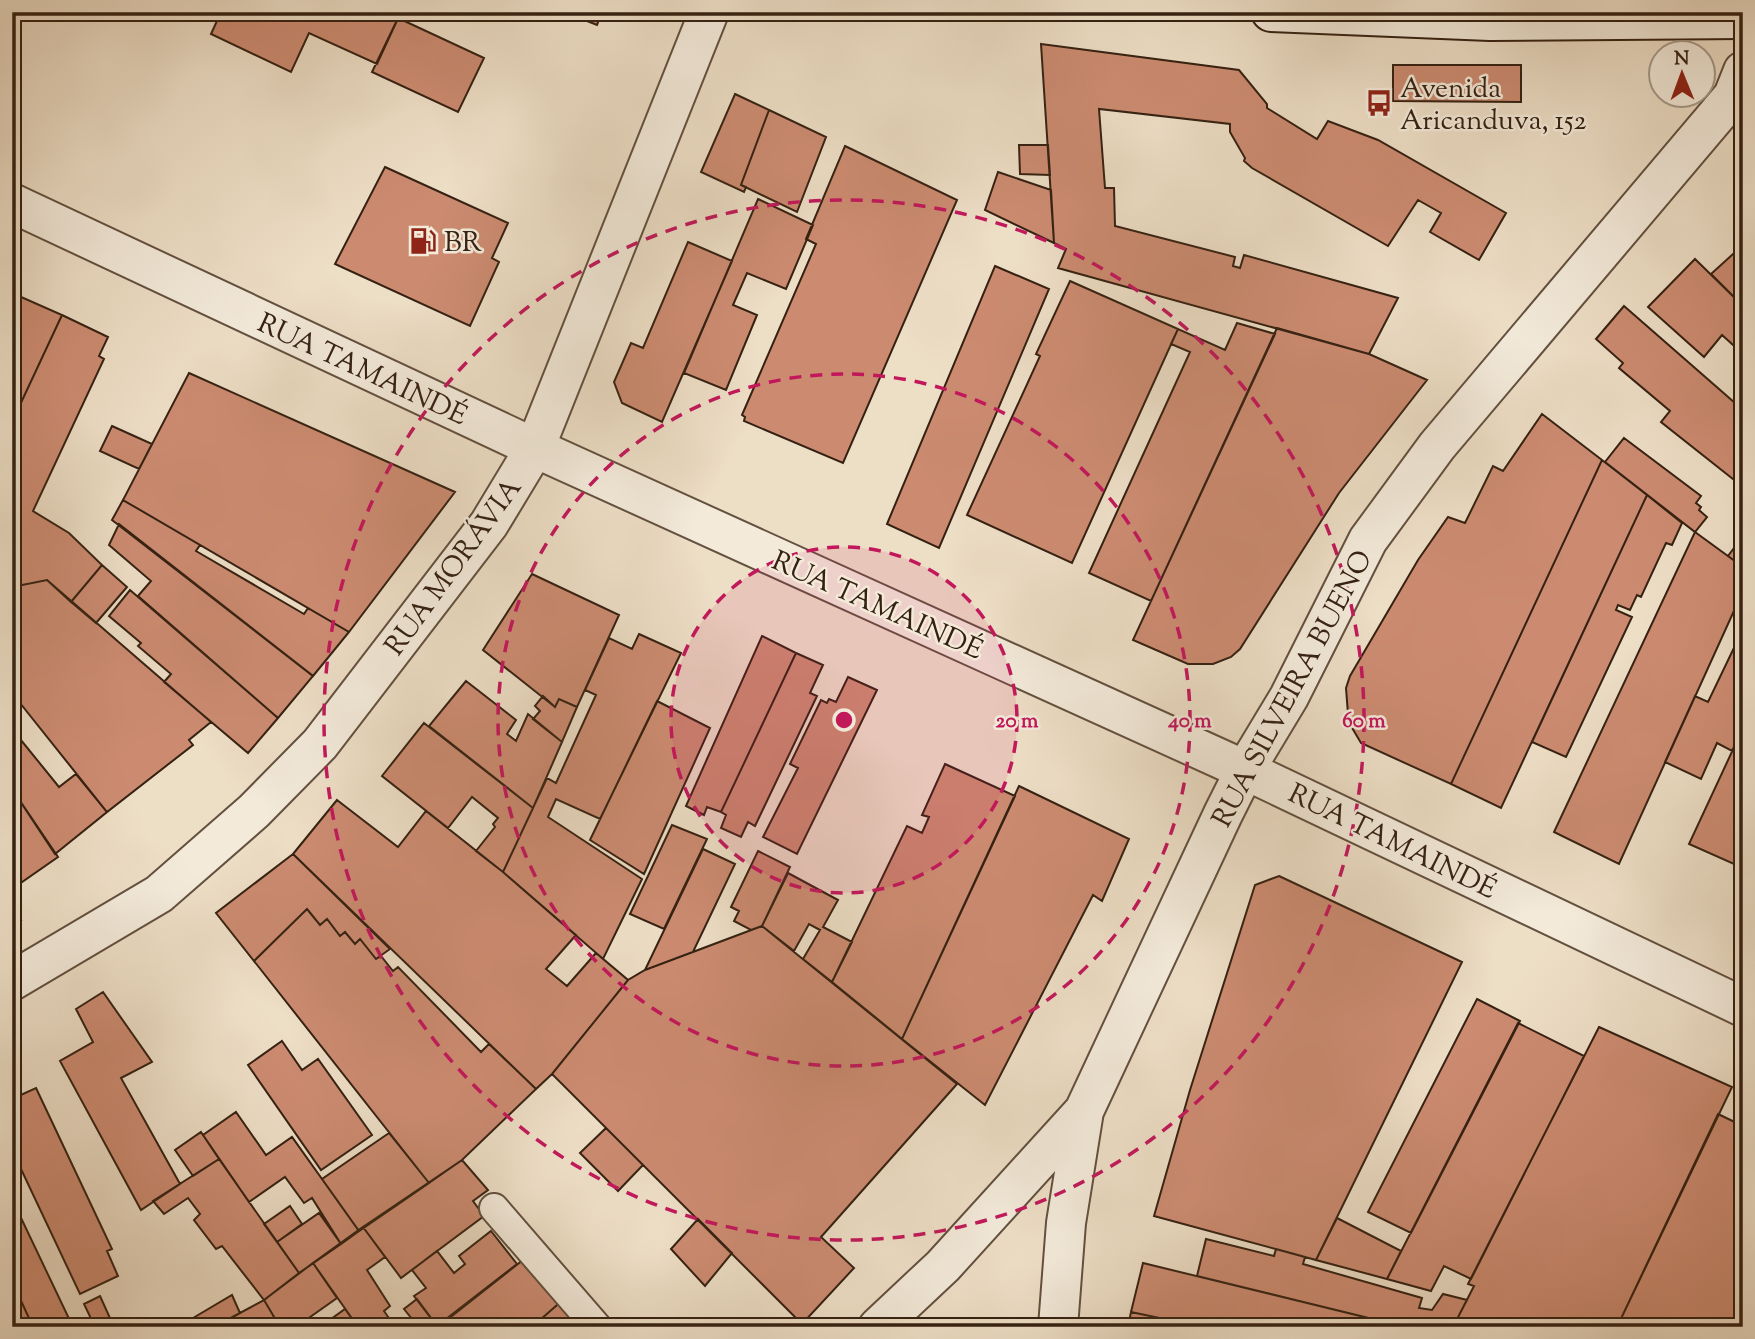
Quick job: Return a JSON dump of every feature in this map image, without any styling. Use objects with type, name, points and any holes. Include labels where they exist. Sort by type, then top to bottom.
[{"type":"street","name":"RUA MORÁVIA","points":[[12,981],[159,894],[254,811],[320,744],[489,524],[535,448],[709,12]]},
{"type":"street","points":[[1271,12],[1490,21],[1743,19]]},
{"type":"street","name":"RUA SILVEIRA BUENO","points":[[878,1327],[943,1266],[1084,1111],[1245,770],[1289,697],[1368,540],[1437,446],[1740,91]]},
{"type":"street","name":"RUA TAMAINDÉ","points":[[12,203],[535,448],[1245,770],[1743,1007]]},
{"type":"street","points":[[1058,1327],[1066,1223],[1084,1111]]},
{"type":"lane","points":[[494,1208],[597,1327]]},
{"type":"building","points":[[221,12],[401,12],[377,64],[309,33],[291,72],[211,34]]},
{"type":"building","points":[[564,12],[602,12],[597,25]]},
{"type":"building","points":[[398,18],[484,58],[458,112],[372,72]]},
{"type":"building","points":[[1041,44],[1239,70],[1267,104],[1267,108],[1317,139],[1328,121],[1378,140],[1506,213],[1479,260],[1430,232],[1441,213],[1418,200],[1388,246],[1252,168],[1244,161],[1245,158],[1230,132],[1230,124],[1099,109],[1105,188],[1114,188],[1115,226],[1235,257],[1233,266],[1240,268],[1244,255],[1398,298],[1369,354],[1058,268],[1066,249],[1054,243]]},
{"type":"building","points":[[1393,65],[1521,65],[1521,102],[1393,101]]},
{"type":"building","points":[[735,94],[769,110],[741,185],[746,187],[744,192],[701,172]]},
{"type":"building","points":[[769,110],[826,137],[797,212],[741,185]]},
{"type":"building","points":[[1019,145],[1048,145],[1050,175],[1020,174]]},
{"type":"building","points":[[845,146],[957,200],[843,463],[744,421],[745,417],[742,415],[816,244],[806,239]]},
{"type":"building","name":"BR","points":[[385,167],[508,223],[492,258],[499,262],[470,326],[335,264]]},
{"type":"building","points":[[998,172],[1051,190],[1054,243],[985,210]]},
{"type":"building","points":[[758,199],[813,225],[786,289],[747,273],[733,305],[757,315],[726,390],[684,373]]},
{"type":"building","points":[[688,242],[732,261],[662,422],[622,403],[614,382],[631,343],[643,348]]},
{"type":"building","points":[[1743,245],[1743,306],[1711,274]]},
{"type":"building","points":[[1695,259],[1743,306],[1743,354],[1722,335],[1704,357],[1648,307]]},
{"type":"building","points":[[995,266],[1049,289],[939,548],[887,524]]},
{"type":"building","points":[[1070,281],[1178,329],[1072,563],[967,515],[1040,356],[1036,354]]},
{"type":"building","points":[[12,293],[62,315],[12,422]]},
{"type":"building","points":[[1624,306],[1743,410],[1743,487],[1661,422],[1670,411],[1619,368],[1623,363],[1596,339]]},
{"type":"building","points":[[62,315],[108,337],[99,356],[104,359],[33,511],[69,533],[102,565],[71,602],[47,580],[12,587],[12,422]]},
{"type":"building","points":[[1237,323],[1275,334],[1151,601],[1089,573],[1190,352],[1171,344],[1178,329],[1225,350]]},
{"type":"building","points":[[1277,328],[1369,354],[1427,380],[1339,493],[1240,649],[1231,657],[1213,664],[1188,664],[1133,640]]},
{"type":"building","points":[[189,373],[455,492],[349,632],[123,500]]},
{"type":"building","points":[[1542,414],[1602,460],[1451,784],[1361,743],[1351,726],[1346,688],[1350,676],[1418,560],[1448,517],[1465,523],[1493,466],[1503,471]]},
{"type":"building","points":[[112,426],[152,444],[139,469],[100,451]]},
{"type":"building","points":[[1624,438],[1701,496],[1696,503],[1707,517],[1695,532],[1605,462]]},
{"type":"building","points":[[1602,460],[1647,495],[1501,808],[1451,784]]},
{"type":"building","points":[[1647,495],[1682,523],[1672,545],[1666,543],[1641,597],[1637,595],[1630,610],[1618,605],[1616,610],[1632,617],[1566,757],[1532,742]]},
{"type":"building","points":[[123,500],[200,545],[196,551],[304,614],[308,608],[349,632],[313,676],[112,520]]},
{"type":"building","points":[[119,524],[313,676],[278,718],[138,596],[151,581],[109,545]]},
{"type":"building","points":[[1695,532],[1743,567],[1743,591],[1619,864],[1554,832]]},
{"type":"building","points":[[1743,536],[1743,567],[1728,556]]},
{"type":"building","points":[[102,565],[127,587],[96,623],[71,602]]},
{"type":"building","points":[[532,574],[619,615],[577,707],[559,699],[555,707],[483,650]]},
{"type":"building","points":[[47,580],[211,722],[189,740],[193,745],[107,812],[12,693],[12,587]]},
{"type":"building","points":[[130,590],[278,718],[248,753],[164,682],[171,674],[138,646],[141,643],[109,616]]},
{"type":"building","points":[[1743,591],[1743,610],[1736,607]]},
{"type":"building","points":[[1743,629],[1743,728],[1732,751],[1717,743],[1701,779],[1665,762],[1695,696],[1708,702]]},
{"type":"building","points":[[639,634],[681,653],[600,819],[556,799],[548,817],[642,879],[603,959],[503,872],[547,778],[556,783],[596,695],[585,690],[609,638],[632,649]]},
{"type":"building","points":[[762,636],[796,653],[721,812],[707,807],[704,815],[686,806]]},
{"type":"building","points":[[796,653],[823,665],[810,693],[817,696],[755,826],[748,822],[741,837],[721,828],[726,815],[721,812]]},
{"type":"building","points":[[848,677],[877,690],[797,854],[763,837],[798,768],[790,764],[821,700],[827,703],[829,699],[836,702]]},
{"type":"building","points":[[466,681],[516,720],[507,734],[516,741],[528,714],[562,742],[533,808],[429,726]]},
{"type":"building","points":[[543,696],[555,707],[559,699],[577,707],[562,742],[533,719],[540,711],[535,706]]},
{"type":"building","points":[[657,701],[710,728],[644,874],[590,840]]},
{"type":"building","points":[[424,723],[533,808],[503,872],[476,851],[495,827],[493,824],[498,818],[472,797],[448,828],[382,776]]},
{"type":"building","points":[[1743,728],[1743,868],[1689,844]]},
{"type":"building","points":[[12,729],[59,787],[76,774],[107,812],[55,854],[12,789]]},
{"type":"building","points":[[945,764],[1015,796],[902,1039],[832,982],[907,826],[922,833],[929,817],[922,815]]},
{"type":"building","points":[[1019,786],[1129,839],[1102,901],[1093,895],[985,1105],[902,1039]]},
{"type":"building","points":[[12,789],[58,857],[12,889]]},
{"type":"building","points":[[337,800],[398,847],[426,811],[576,935],[546,969],[567,986],[596,953],[628,980],[552,1074],[536,1089],[293,854]]},
{"type":"building","points":[[672,825],[707,839],[664,929],[630,914]]},
{"type":"building","points":[[703,849],[735,864],[693,952],[645,970]]},
{"type":"building","points":[[758,851],[790,867],[762,926],[751,930],[734,921],[739,911],[731,907]]},
{"type":"building","points":[[293,854],[390,949],[376,959],[360,939],[355,944],[345,932],[340,936],[327,919],[320,925],[307,909],[254,961],[216,913]]},
{"type":"building","points":[[788,873],[838,900],[823,927],[852,942],[832,982],[803,959],[820,930],[809,924],[794,951],[762,926]]},
{"type":"building","points":[[1279,876],[1462,962],[1316,1260],[1154,1216],[1190,1090],[1255,885]]},
{"type":"building","points":[[12,905],[21,920],[12,924]]},
{"type":"building","points":[[307,909],[320,925],[327,919],[340,936],[345,932],[355,944],[360,939],[376,959],[381,956],[393,971],[398,967],[481,1052],[489,1044],[536,1089],[462,1160],[429,1183],[254,961]]},
{"type":"building","points":[[762,926],[957,1084],[821,1237],[854,1268],[802,1324],[552,1074],[628,980],[645,970]]},
{"type":"building","points":[[103,992],[152,1062],[121,1078],[180,1184],[141,1210],[60,1061],[93,1042],[76,1009]]},
{"type":"building","points":[[1477,999],[1520,1021],[1411,1233],[1368,1212]]},
{"type":"building","points":[[1518,1023],[1584,1056],[1471,1279],[1444,1266],[1431,1291],[1387,1279]]},
{"type":"building","points":[[1599,1027],[1732,1087],[1617,1327],[1453,1327],[1474,1286],[1468,1284]]},
{"type":"building","points":[[282,1041],[302,1070],[318,1059],[372,1135],[321,1170],[248,1065]]},
{"type":"building","points":[[36,1088],[112,1249],[107,1251],[118,1276],[80,1294],[12,1150],[12,1099]]},
{"type":"building","points":[[236,1112],[266,1155],[292,1137],[359,1231],[341,1244],[312,1198],[304,1203],[285,1177],[249,1202],[203,1135]]},
{"type":"building","points":[[1718,1114],[1743,1126],[1743,1327],[1617,1327]]},
{"type":"building","points":[[606,1128],[643,1165],[618,1191],[580,1153]]},
{"type":"building","points":[[201,1132],[219,1159],[193,1176],[175,1150]]},
{"type":"building","points":[[389,1133],[429,1183],[359,1231],[322,1179]]},
{"type":"building","points":[[219,1159],[299,1273],[264,1300],[222,1246],[216,1249],[194,1220],[200,1214],[188,1198],[164,1214],[153,1201]]},
{"type":"building","points":[[462,1160],[488,1190],[473,1201],[484,1216],[401,1278],[363,1227]]},
{"type":"building","points":[[12,1199],[73,1327],[33,1327],[12,1281]]},
{"type":"building","points":[[290,1206],[302,1224],[277,1242],[264,1224]]},
{"type":"building","points":[[319,1213],[341,1244],[299,1273],[277,1242]]},
{"type":"building","points":[[1337,1218],[1401,1251],[1387,1279],[1316,1260]]},
{"type":"building","points":[[698,1219],[732,1253],[705,1286],[671,1249]]},
{"type":"building","points":[[363,1227],[385,1257],[367,1270],[390,1306],[384,1311],[395,1327],[358,1327],[313,1263]]},
{"type":"building","points":[[491,1231],[517,1264],[437,1326],[414,1296],[426,1288],[412,1270],[437,1251],[454,1273],[465,1264],[459,1256]]},
{"type":"building","points":[[1206,1239],[1274,1256],[1276,1249],[1305,1257],[1303,1264],[1422,1298],[1419,1308],[1432,1310],[1443,1294],[1467,1300],[1453,1327],[1404,1327],[1197,1276]]},
{"type":"building","points":[[528,1256],[564,1299],[532,1327],[438,1327]]},
{"type":"building","points":[[313,1263],[337,1298],[296,1327],[280,1327],[264,1300]]},
{"type":"building","points":[[1143,1263],[1389,1323],[1388,1327],[1263,1327],[1248,1323],[1247,1327],[1202,1327],[1131,1312]]},
{"type":"building","points":[[12,1281],[33,1327],[12,1327]]},
{"type":"building","points":[[232,1295],[240,1313],[214,1327],[192,1327],[188,1321]]},
{"type":"building","points":[[100,1296],[114,1327],[95,1327],[84,1304]]},
{"type":"building","points":[[417,1299],[437,1326],[403,1326],[412,1319],[404,1309]]},
{"type":"building","points":[[564,1299],[587,1327],[533,1326]]},
{"type":"building","points":[[264,1300],[280,1327],[214,1327],[240,1313]]},
{"type":"building","points":[[345,1309],[358,1327],[320,1327]]},
{"type":"building","points":[[1131,1312],[1202,1327],[1128,1327]]},
{"type":"place","name":"Avenida Aricanduva, 152","points":[[1379,103]]},
{"type":"place","name":"BR","points":[[423,241]]}]
